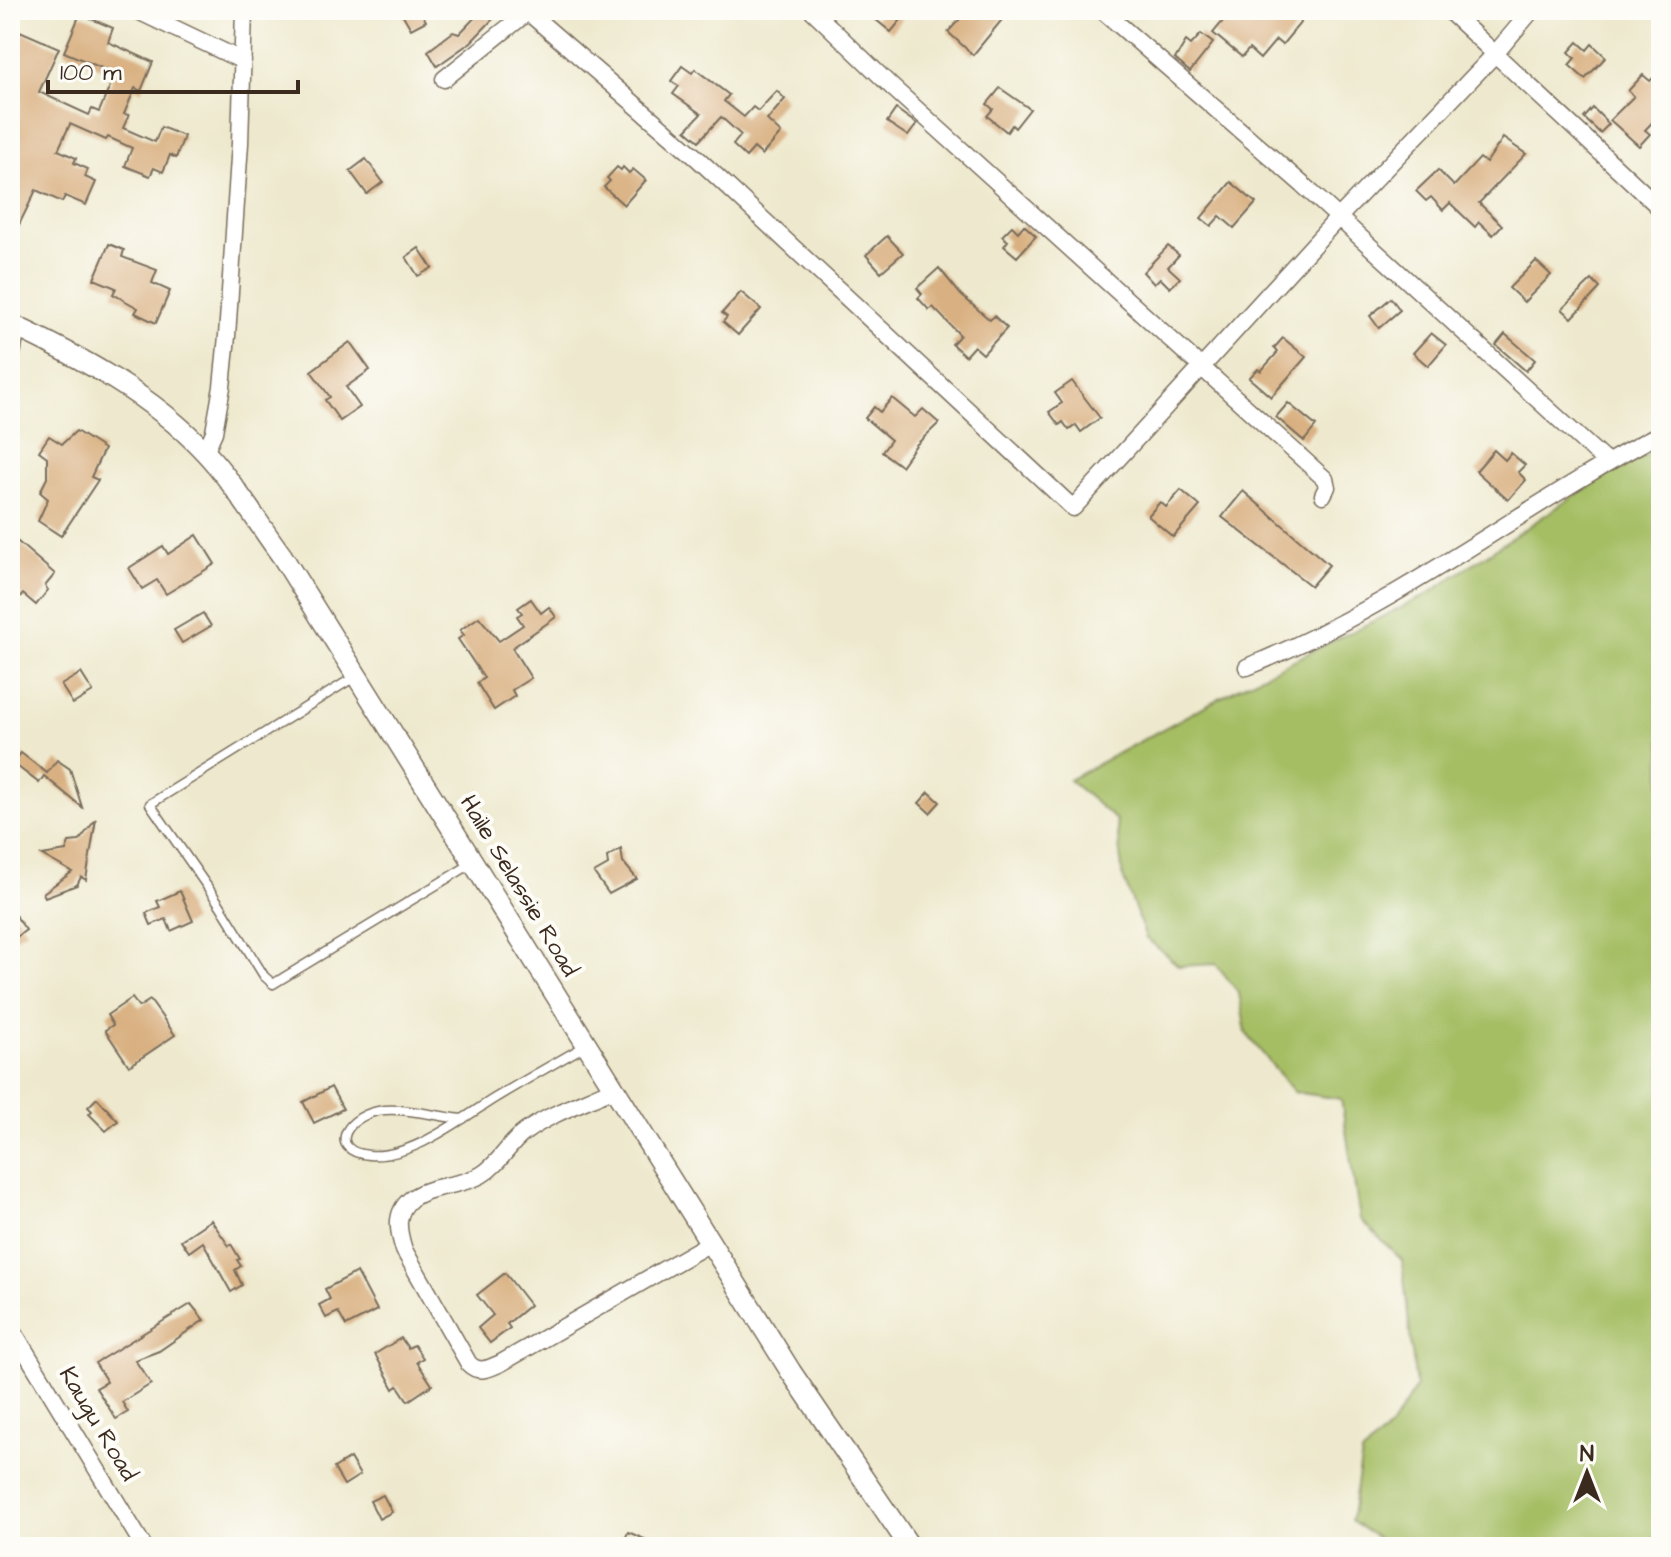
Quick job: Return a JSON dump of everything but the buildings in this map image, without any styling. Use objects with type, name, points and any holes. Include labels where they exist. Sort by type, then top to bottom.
[{"type":"street","points":[[136,10],[243,61]]},
{"type":"street","points":[[205,452],[214,432],[222,387],[240,143],[244,10]]},
{"type":"street","points":[[812,10],[892,87],[1325,479],[1327,487],[1323,495]]},
{"type":"street","points":[[1102,10],[1338,218],[1606,462]]},
{"type":"street","points":[[1448,10],[1661,209]]},
{"type":"street","points":[[444,79],[529,11],[698,159],[1073,508],[1338,218],[1495,54],[1532,10]]},
{"type":"street","points":[[10,364],[14,326]]},
{"type":"street","name":"Haile Selassie Road","points":[[14,326],[76,357],[160,412],[205,452],[282,556],[791,1372],[910,1547]]},
{"type":"street","points":[[1247,667],[1292,650],[1435,571],[1606,462],[1661,433]]},
{"type":"street","points":[[614,1088],[525,1132],[485,1173],[464,1183],[412,1198],[401,1212],[398,1229],[404,1250],[469,1364],[483,1370],[501,1363],[710,1243]]},
{"type":"street","name":"Kaugu Road","points":[[10,1326],[144,1547]]},
{"type":"lane","points":[[357,675],[150,804],[220,905],[264,976],[273,984],[474,862]]},
{"type":"lane","points":[[463,1119],[385,1110],[351,1122],[345,1131],[345,1139],[349,1146],[369,1155],[393,1152],[444,1131],[585,1046]]},
{"type":"green space","points":[[1661,448],[1661,1547],[1392,1547],[1351,1521],[1362,1454],[1390,1428],[1416,1387],[1402,1260],[1360,1219],[1341,1099],[1294,1092],[1246,1033],[1239,993],[1216,964],[1179,966],[1146,938],[1123,877],[1116,820],[1069,780],[1247,683],[1425,596],[1608,473]]}]
